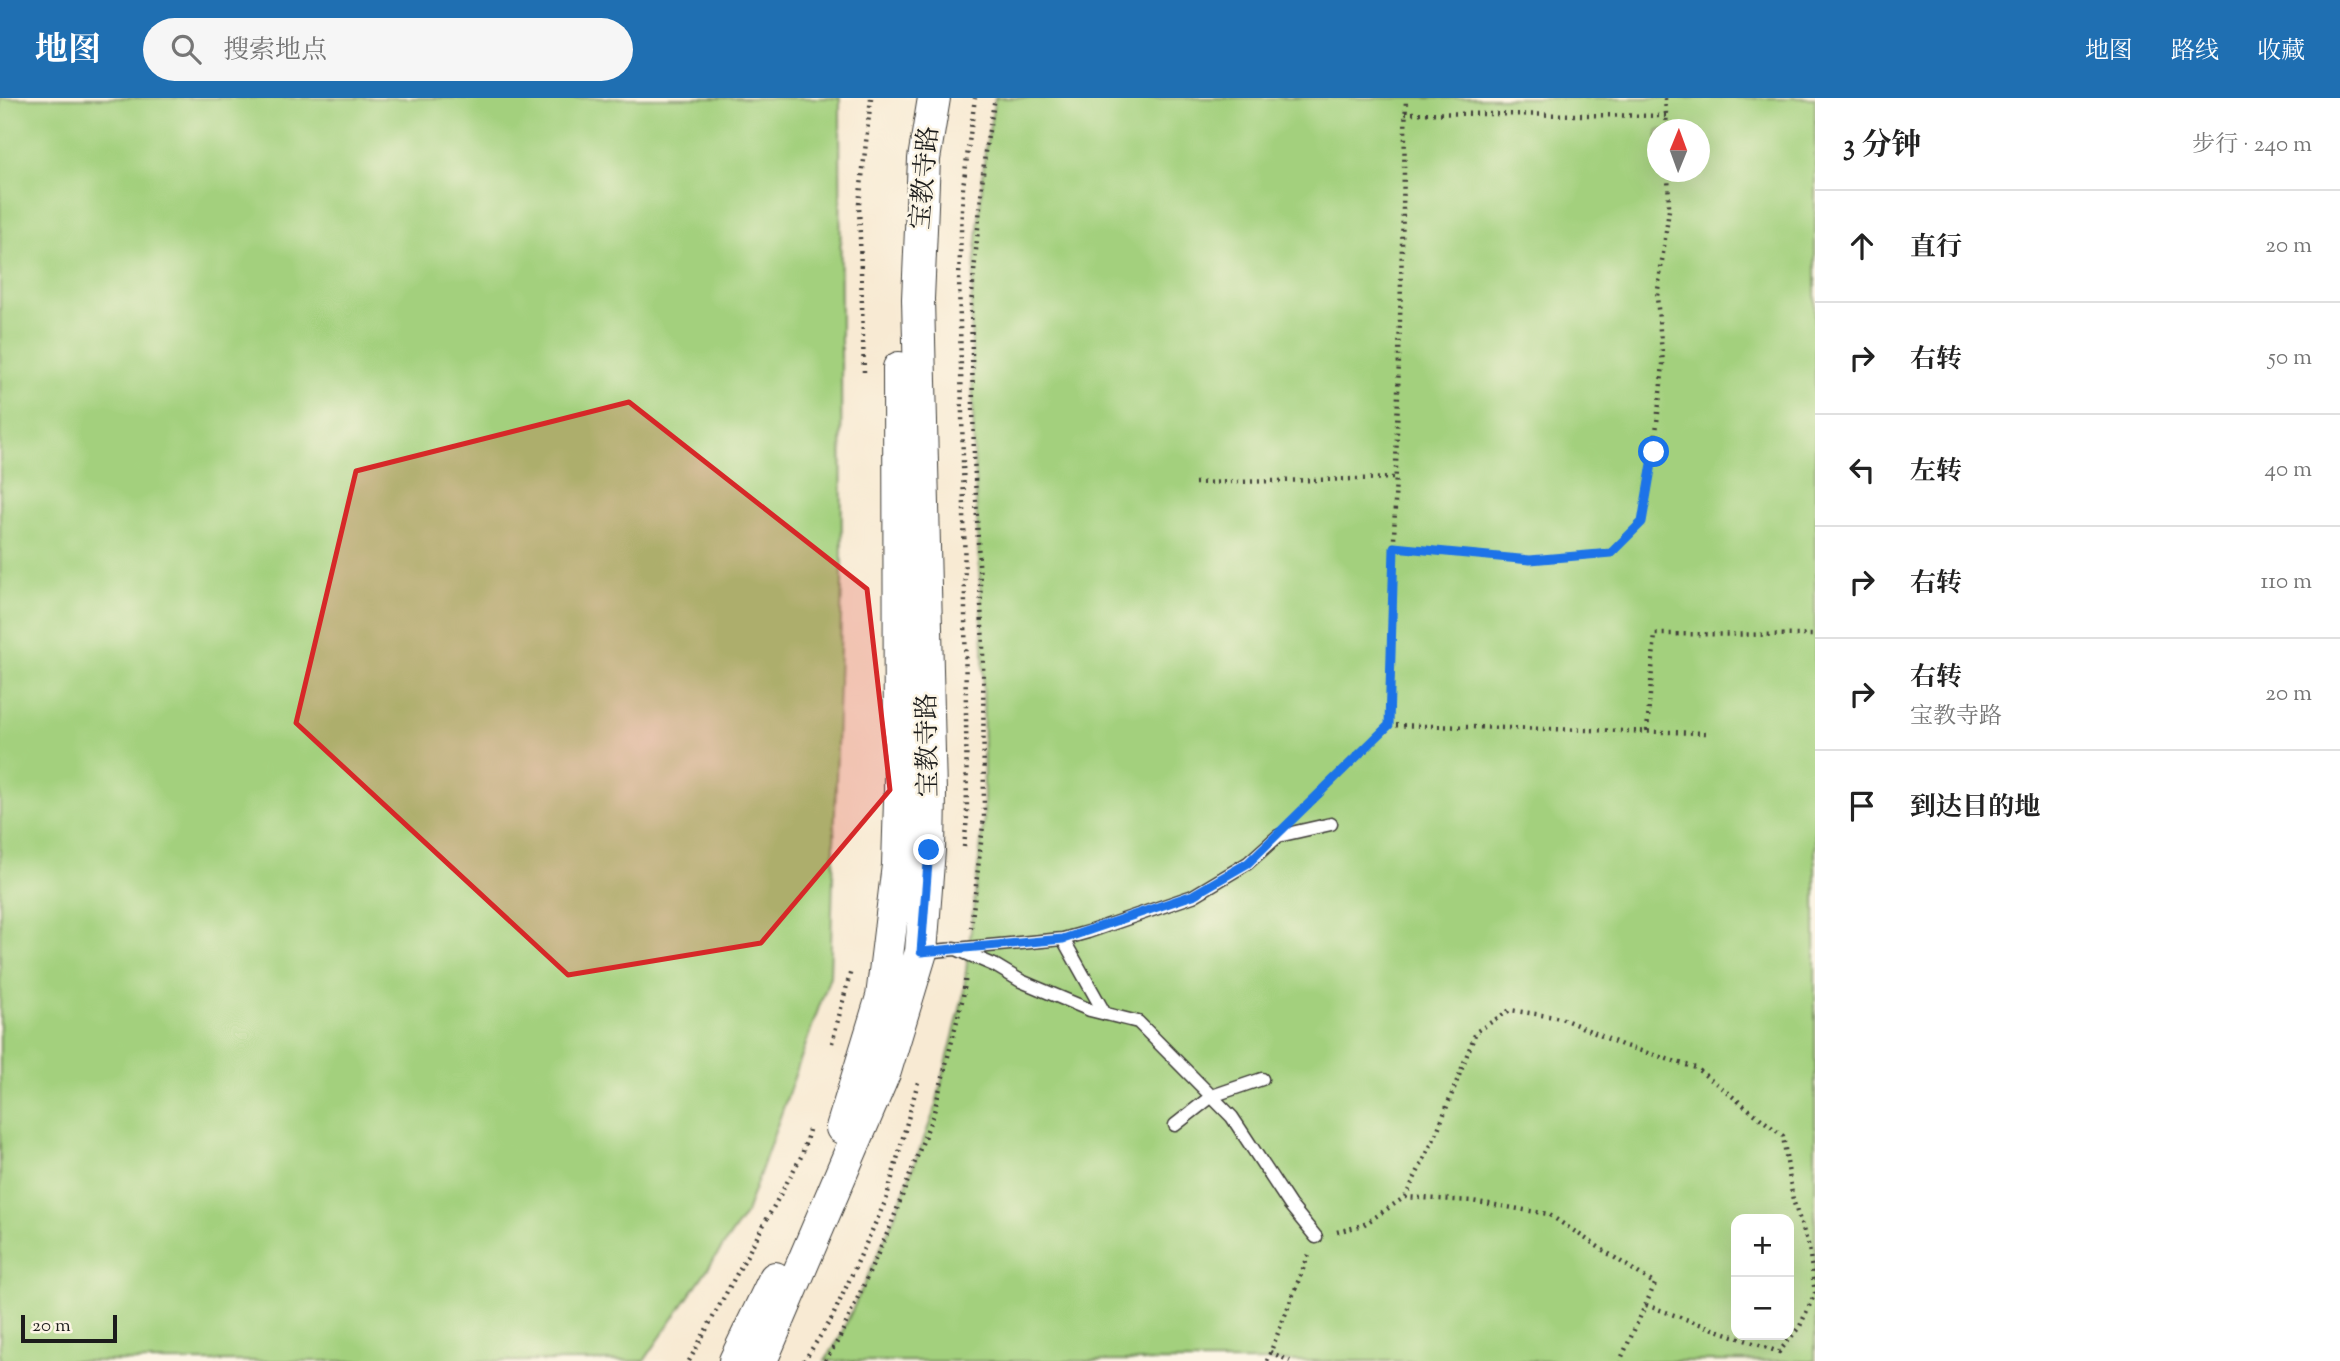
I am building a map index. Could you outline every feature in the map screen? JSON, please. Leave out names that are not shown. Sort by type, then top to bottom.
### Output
[{"type":"street","name":"宝教寺路","points":[[735,1361],[764,1304],[841,1131],[882,997],[898,865],[899,331],[903,172],[914,98]]},
{"type":"street","name":"宝教寺路","points":[[761,1361],[885,1071],[921,952],[929,850],[930,793],[918,299],[924,159],[934,98]]},
{"type":"lane","points":[[921,952],[1063,939],[1193,895],[1248,863],[1278,836],[1331,824]]},
{"type":"lane","points":[[1063,939],[1105,1014]]},
{"type":"lane","points":[[954,948],[996,966],[1021,981],[1090,1010],[1138,1022],[1232,1117],[1290,1205],[1315,1237]]},
{"type":"lane","points":[[1175,1125],[1212,1096],[1262,1079]]},
{"type":"path","points":[[864,382],[859,204],[871,98]]},
{"type":"path","points":[[1278,836],[1389,725],[1406,98]]},
{"type":"path","points":[[1665,98],[1666,119]]},
{"type":"path","points":[[1405,113],[1666,116]]},
{"type":"path","points":[[1394,547],[1530,560],[1611,553],[1642,522],[1654,452],[1663,364],[1657,297],[1669,210],[1668,182]]},
{"type":"path","points":[[1195,483],[1395,478]]},
{"type":"path","points":[[1647,731],[1655,634],[1815,635]]},
{"type":"path","points":[[1389,725],[1706,733]]},
{"type":"path","points":[[830,1048],[851,967]]},
{"type":"path","points":[[1267,1361],[1315,1237],[1363,1225],[1405,1197],[1435,1137],[1476,1032],[1510,1010],[1561,1018],[1622,1045],[1696,1068],[1783,1136],[1793,1200],[1809,1247],[1815,1293],[1800,1326],[1779,1352],[1646,1306]]},
{"type":"path","points":[[689,1361],[803,1155],[810,1128]]},
{"type":"path","points":[[1405,1197],[1472,1201],[1548,1214],[1655,1284],[1620,1361]]},
{"type":"path","points":[[1270,1353],[1290,1361]]},
{"type":"highlighted area","points":[[629,402],[867,589],[890,790],[761,943],[568,975],[296,723],[356,471]]},
{"type":"green space","points":[[0,98],[840,98],[842,584],[830,976],[746,1213],[644,1361],[0,1361]]},
{"type":"green space","points":[[995,98],[1815,98],[1815,1361],[825,1361],[839,1339],[891,1225],[934,1112],[963,997],[984,817],[983,647],[974,456],[971,305],[985,152]]},
{"type":"route","points":[[929,850],[921,952],[1063,939],[1193,895],[1248,863],[1389,725],[1394,547],[1530,560],[1611,553],[1642,522],[1654,452]]}]
